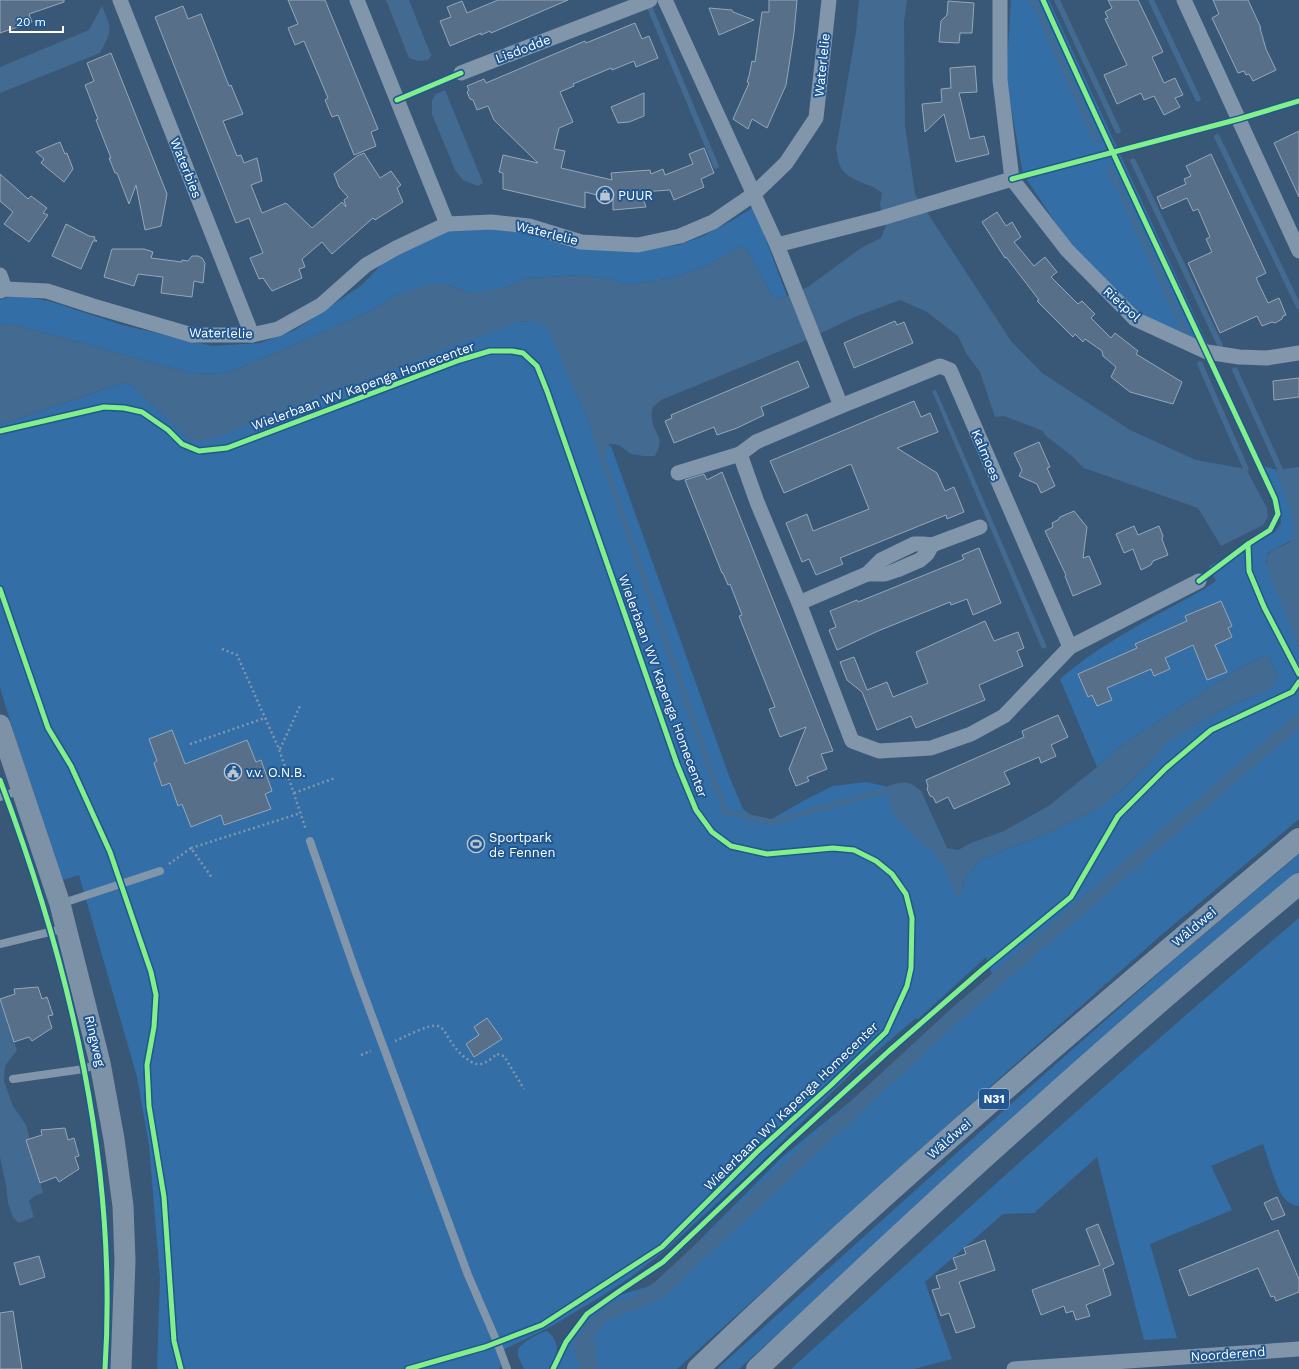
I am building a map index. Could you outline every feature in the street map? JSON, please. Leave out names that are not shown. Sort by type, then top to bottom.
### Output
[{"type":"highway","name":"Wâldwei","points":[[698,1369],[885,1194],[1047,1053],[1299,839]]},
{"type":"highway","name":"N31","points":[[757,1369],[894,1240],[1036,1110],[1208,960],[1299,884]]},
{"type":"main road","name":"Ringweg","points":[[0,725],[60,904],[100,1063],[114,1139],[123,1206],[125,1261],[121,1369]]},
{"type":"street","name":"Waterbies","points":[[120,0],[252,335]]},
{"type":"street","points":[[357,0],[447,224]]},
{"type":"street","name":"Lisdodde","points":[[461,73],[650,0]]},
{"type":"street","points":[[665,0],[777,245],[841,406]]},
{"type":"street","name":"Waterlelie","points":[[0,275],[3,290],[47,291],[192,335],[252,335],[278,329],[321,305],[366,265],[396,248],[447,224],[491,222],[529,226],[581,242],[638,245],[680,236],[713,222],[754,194],[786,163],[816,118],[829,0]]},
{"type":"street","points":[[777,245],[882,218],[1012,179],[1000,80],[1000,0]]},
{"type":"street","points":[[1184,0],[1299,251]]},
{"type":"street","name":"Rietpol","points":[[1012,179],[1067,250],[1135,319],[1207,352],[1239,357],[1266,358],[1299,353]]},
{"type":"street","name":"Kalmoes","points":[[678,474],[740,454],[756,442],[940,366],[950,370],[1070,647]]},
{"type":"street","points":[[740,454],[757,502],[799,603],[852,741],[879,751],[931,748],[971,734],[1004,716],[1070,647],[1199,581]]},
{"type":"street","points":[[799,603],[867,574],[881,560],[914,544],[932,545],[980,527]]},
{"type":"street","name":"Noorderend","points":[[1014,1369],[1299,1349]]},
{"type":"lane","points":[[0,798],[22,790]]},
{"type":"lane","points":[[310,842],[356,973],[473,1289],[497,1342],[507,1369]]},
{"type":"lane","points":[[60,904],[160,871]]},
{"type":"lane","points":[[0,944],[67,928]]},
{"type":"lane","points":[[13,1079],[84,1070],[100,1063]]},
{"type":"path","points":[[222,649],[237,654],[279,749],[310,842]]},
{"type":"path","points":[[279,749],[300,706]]},
{"type":"path","points":[[190,744],[265,718]]},
{"type":"path","points":[[294,793],[335,778]]},
{"type":"path","points":[[160,871],[191,848],[301,813]]},
{"type":"path","points":[[191,848],[212,878]]},
{"type":"path","points":[[361,1055],[431,1026],[438,1026],[445,1030],[460,1054],[477,1064],[482,1064],[498,1054],[504,1056],[524,1088]]},
{"type":"shaded area","points":[[386,0],[409,0],[430,53],[432,54],[428,60],[418,61],[409,58]]},
{"type":"shaded area","points":[[859,0],[907,0],[904,22],[905,125],[915,194],[1011,341],[1042,373],[1130,430],[1196,460],[1246,469],[1267,508],[1268,517],[1263,525],[1221,546],[1198,508],[1084,468],[1073,457],[1045,435],[1043,431],[1004,416],[995,417],[980,372],[966,353],[958,336],[927,312],[900,300],[857,316],[802,342],[661,400],[653,407],[652,413],[653,425],[659,440],[658,449],[655,456],[631,454],[619,445],[609,444],[604,456],[546,325],[529,321],[517,322],[208,440],[191,441],[134,387],[125,382],[0,425],[0,325],[12,324],[190,373],[221,374],[243,367],[301,342],[370,311],[399,294],[426,285],[444,284],[471,293],[508,287],[528,278],[582,275],[610,279],[625,285],[673,278],[704,267],[740,247],[747,250],[774,299],[787,296],[808,287],[861,248],[881,238],[886,226],[880,205],[882,193],[845,173],[840,166],[836,149],[856,32]]},
{"type":"shaded area","points":[[1011,0],[1049,0],[1209,347],[1143,317],[1078,256],[1023,174],[1006,79]]},
{"type":"shaded area","points":[[102,6],[108,20],[110,30],[100,53],[0,93],[0,67],[89,30]]},
{"type":"shaded area","points":[[445,90],[483,183],[478,186],[463,180],[455,170],[432,114],[432,100],[436,94]]},
{"type":"shaded area","points":[[752,208],[757,216],[787,296],[774,299],[747,250],[740,247],[704,267],[673,278],[625,285],[610,279],[582,275],[528,278],[508,287],[471,293],[444,284],[399,294],[370,311],[243,367],[221,374],[190,373],[12,324],[0,325],[0,300],[15,294],[52,302],[122,325],[212,346],[260,343],[295,330],[362,285],[384,262],[440,232],[482,224],[637,250],[679,245],[701,237]]},
{"type":"shaded area","name":"Sportpark de Fennen","points":[[529,321],[546,324],[600,447],[605,444],[611,446],[729,776],[743,809],[753,817],[770,820],[833,786],[866,782],[893,788],[962,890],[964,880],[981,859],[1049,833],[1099,808],[1126,786],[1147,766],[1167,742],[1231,705],[1259,694],[1278,676],[1267,655],[1240,668],[1122,745],[1097,767],[1060,679],[1111,642],[1216,581],[1209,566],[1275,532],[1281,523],[1279,504],[1260,465],[1277,470],[1276,473],[1293,507],[1298,521],[1298,529],[1292,540],[1268,553],[1266,561],[1299,647],[1299,819],[1159,937],[1012,1067],[677,1369],[556,1369],[573,1333],[591,1312],[620,1295],[656,1284],[781,1158],[995,983],[986,957],[917,1020],[916,1018],[856,1069],[755,1168],[668,1248],[631,1277],[597,1299],[552,1326],[501,1351],[499,1360],[501,1365],[499,1369],[157,1369],[160,1278],[149,1145],[137,1077],[79,875],[60,881],[0,688],[0,425],[125,382],[134,387],[191,441],[517,322]]},
{"type":"shaded area","points":[[936,390],[1047,647],[1042,649],[932,391]]},
{"type":"shaded area","points":[[1299,467],[1299,647],[1269,574],[1266,557],[1271,552],[1291,541],[1293,534],[1290,507],[1276,473],[1277,470]]},
{"type":"shaded area","points":[[1267,655],[1278,676],[1272,687],[1231,705],[1191,727],[1168,742],[1147,766],[1126,786],[1099,808],[1049,833],[981,859],[964,880],[960,899],[956,895],[947,873],[934,853],[920,842],[894,816],[888,797],[888,786],[906,782],[917,787],[921,791],[947,848],[958,850],[971,843],[1004,831],[1050,805],[1122,745],[1240,668]]},
{"type":"shaded area","points":[[1299,712],[1299,728],[959,1021],[661,1299],[606,1321],[594,1335],[598,1369],[580,1369],[573,1345],[585,1325],[610,1304],[635,1296],[656,1281],[953,1007]]},
{"type":"shaded area","points":[[1299,854],[1299,873],[1040,1098],[739,1369],[717,1369],[1030,1087],[1177,957]]},
{"type":"shaded area","points":[[1299,918],[1299,1206],[1290,1203],[1282,1195],[1263,1144],[1211,1166],[1232,1210],[1150,1244],[1177,1338],[1144,1340],[1097,1157],[1034,1213],[1003,1214],[925,1282],[952,1359],[914,1369],[791,1369],[1170,1029]]},
{"type":"shaded area","points":[[0,1001],[17,1050],[5,1066],[4,1081],[13,1106],[26,1125],[43,1193],[34,1196],[29,1201],[34,1217],[19,1223],[13,1217],[8,1203],[0,1157]]},
{"type":"shaded area","points":[[547,1331],[554,1339],[557,1348],[553,1369],[524,1369],[518,1356],[518,1349],[531,1338]]},
{"type":"building","points":[[0,0],[64,0],[64,2],[29,14],[32,22],[0,33]]},
{"type":"building","points":[[288,0],[325,0],[378,129],[371,132],[376,146],[354,155],[338,115],[332,117],[325,100],[328,98],[304,41],[295,45],[288,28],[298,24]]},
{"type":"building","points":[[498,0],[568,0],[491,33],[490,31],[481,35],[481,33],[450,46],[440,21],[451,17],[447,7],[462,1],[467,13]]},
{"type":"building","points":[[769,0],[797,0],[794,33],[786,85],[767,128],[752,119],[748,129],[733,119],[749,83],[747,82],[752,61],[755,62],[762,12],[769,12]]},
{"type":"building","points":[[1108,0],[1138,0],[1163,52],[1152,57],[1164,83],[1175,78],[1183,95],[1175,98],[1180,107],[1164,115],[1154,96],[1144,100],[1141,93],[1117,104],[1104,75],[1127,65],[1105,19],[1108,18],[1105,12],[1112,8]]},
{"type":"building","points":[[1213,0],[1248,0],[1261,28],[1266,49],[1276,70],[1253,81],[1249,74],[1246,75],[1244,71],[1238,73],[1212,18],[1219,14]]},
{"type":"building","points":[[948,1],[974,3],[972,33],[960,33],[959,43],[939,42],[941,21],[947,15]]},
{"type":"building","points":[[183,6],[188,19],[201,14],[229,86],[231,85],[243,114],[223,121],[237,156],[241,155],[244,163],[257,158],[262,181],[251,185],[262,213],[286,203],[312,228],[342,202],[346,207],[344,200],[348,197],[339,187],[334,174],[357,156],[364,153],[380,178],[391,171],[401,185],[397,188],[403,202],[375,220],[373,218],[332,254],[322,242],[302,259],[305,267],[299,269],[302,278],[272,291],[263,278],[259,279],[250,258],[263,253],[249,218],[236,223],[155,17]]},
{"type":"building","points":[[709,8],[732,10],[733,12],[754,20],[719,35]]},
{"type":"building","points":[[635,23],[642,39],[649,36],[658,58],[636,67],[634,61],[612,70],[611,68],[573,84],[574,86],[560,92],[573,122],[559,128],[554,149],[565,151],[561,168],[612,180],[611,173],[650,170],[651,174],[663,169],[665,175],[693,164],[689,154],[704,148],[714,173],[701,179],[704,187],[674,200],[670,190],[641,192],[646,207],[613,210],[613,199],[585,192],[585,208],[503,189],[503,173],[499,172],[503,155],[538,163],[494,120],[488,106],[477,110],[473,100],[470,99],[467,92],[469,90],[467,86],[484,79],[486,83],[585,41],[586,43]]},
{"type":"building","points":[[111,53],[167,194],[161,226],[145,230],[136,185],[129,204],[117,173],[115,173],[109,158],[111,158],[96,120],[98,119],[85,85],[94,81],[87,63]]},
{"type":"building","points":[[975,66],[977,92],[959,93],[970,139],[984,136],[989,154],[956,162],[944,114],[925,132],[922,104],[942,102],[941,89],[951,88],[950,68]]},
{"type":"building","points":[[644,93],[644,116],[629,122],[618,123],[611,107]]},
{"type":"building","points":[[1299,131],[1299,197],[1274,143]]},
{"type":"building","points":[[60,142],[65,154],[67,153],[73,169],[64,182],[41,163],[44,159],[36,152]]},
{"type":"building","points":[[1211,154],[1266,273],[1256,278],[1268,303],[1279,298],[1286,315],[1275,323],[1272,322],[1262,326],[1257,316],[1220,333],[1188,263],[1212,252],[1206,239],[1210,237],[1198,209],[1193,211],[1187,198],[1162,209],[1157,197],[1186,184],[1184,179],[1191,176],[1186,166]]},
{"type":"building","points":[[0,174],[28,199],[31,196],[47,208],[43,213],[48,215],[29,242],[4,224],[13,212],[0,201]]},
{"type":"building","points":[[997,212],[1006,226],[1012,222],[1021,237],[1014,242],[1034,266],[1045,257],[1057,272],[1051,277],[1078,304],[1082,301],[1095,314],[1091,318],[1111,338],[1115,333],[1138,351],[1136,354],[1182,382],[1173,404],[1130,392],[1111,377],[1116,367],[1103,356],[1102,351],[1085,339],[1083,342],[1075,334],[1073,337],[1037,301],[1039,300],[1006,257],[1005,258],[982,222]]},
{"type":"building","points":[[66,224],[89,236],[95,237],[94,239],[97,241],[93,241],[81,269],[52,256]]},
{"type":"building","points":[[112,249],[144,249],[153,252],[151,258],[182,262],[182,260],[188,261],[192,256],[198,256],[202,258],[205,263],[203,283],[194,281],[192,297],[161,293],[163,277],[138,274],[134,286],[104,277]]},
{"type":"building","points":[[895,321],[897,325],[904,322],[913,343],[854,368],[844,343]]},
{"type":"building","points":[[798,361],[809,387],[761,407],[764,415],[737,428],[717,435],[714,427],[674,443],[665,421],[672,418],[671,415]]},
{"type":"building","points":[[1299,378],[1299,397],[1274,400],[1273,381]]},
{"type":"building","points":[[914,401],[921,417],[930,413],[938,432],[897,448],[937,473],[945,491],[954,487],[964,512],[947,519],[946,515],[840,558],[843,564],[816,575],[809,559],[802,562],[786,523],[807,514],[813,531],[869,509],[851,464],[784,493],[770,461]]},
{"type":"building","points":[[1039,442],[1050,467],[1047,468],[1055,486],[1041,493],[1037,484],[1019,476],[1022,470],[1014,453]]},
{"type":"building","points":[[722,472],[833,751],[821,754],[827,769],[807,777],[809,781],[796,786],[789,769],[806,727],[780,737],[769,709],[775,707],[739,616],[742,615],[730,584],[728,585],[722,573],[685,480],[704,474],[707,480]]},
{"type":"building","points":[[1074,511],[1087,527],[1083,558],[1089,556],[1101,584],[1073,596],[1065,576],[1066,575],[1045,531],[1053,527],[1052,523],[1060,517]]},
{"type":"building","points":[[1134,526],[1138,535],[1159,526],[1168,555],[1153,561],[1151,565],[1141,570],[1133,549],[1124,553],[1116,534]]},
{"type":"building","points":[[979,548],[1001,603],[973,615],[967,599],[951,605],[950,602],[878,631],[837,650],[829,630],[836,627],[830,611],[857,600],[858,602],[964,559],[962,555]]},
{"type":"building","points":[[1221,601],[1232,626],[1228,628],[1232,637],[1215,645],[1227,672],[1207,680],[1193,645],[1165,658],[1170,669],[1154,676],[1151,669],[1107,688],[1112,700],[1097,706],[1092,695],[1088,697],[1078,674],[1137,648],[1135,644],[1187,621],[1185,616]]},
{"type":"building","points":[[985,621],[994,641],[1018,632],[1024,648],[1017,651],[1023,666],[979,685],[985,700],[916,728],[911,716],[877,730],[862,692],[847,680],[840,662],[854,657],[867,690],[887,682],[893,697],[928,683],[916,652]]},
{"type":"building","points":[[1058,715],[1068,737],[1051,745],[1056,756],[1041,763],[1039,757],[1004,772],[1010,784],[954,809],[948,797],[936,803],[933,797],[930,796],[927,789],[928,786],[926,780],[1024,737],[1022,731]]},
{"type":"building","points":[[172,730],[185,764],[247,740],[256,762],[261,760],[272,791],[265,794],[271,809],[224,825],[221,815],[191,827],[182,804],[178,806],[170,783],[162,786],[154,763],[157,761],[149,739]]},
{"type":"building","points":[[38,987],[42,999],[47,997],[53,1015],[48,1016],[52,1028],[32,1041],[29,1037],[14,1042],[0,999],[15,994],[14,989]]},
{"type":"building","points":[[487,1018],[502,1039],[474,1057],[466,1044],[479,1035],[474,1027]]},
{"type":"building","points":[[65,1128],[68,1140],[74,1138],[79,1156],[75,1157],[79,1169],[59,1182],[56,1177],[40,1183],[26,1140],[42,1135],[41,1130]]},
{"type":"building","points":[[1277,1197],[1285,1215],[1272,1220],[1264,1203]]},
{"type":"building","points":[[1098,1224],[1114,1264],[1103,1269],[1111,1295],[1086,1305],[1090,1316],[1076,1320],[1073,1311],[1066,1313],[1064,1306],[1041,1315],[1032,1290],[1100,1265],[1086,1229]]},
{"type":"building","points":[[1278,1230],[1299,1279],[1299,1292],[1276,1301],[1274,1296],[1271,1297],[1258,1268],[1189,1296],[1179,1270]]},
{"type":"building","points":[[985,1240],[995,1270],[959,1282],[975,1327],[956,1333],[949,1313],[941,1316],[932,1290],[940,1288],[936,1276],[957,1269],[953,1258],[966,1254],[964,1248]]},
{"type":"building","points":[[39,1256],[45,1277],[20,1285],[14,1263]]},
{"type":"building","points":[[13,1311],[22,1369],[0,1369],[0,1313]]},
{"type":"waterway","points":[[1033,0],[1096,140]]},
{"type":"waterway","points":[[1057,0],[1118,131]]},
{"type":"waterway","points":[[1151,0],[1198,99]]},
{"type":"waterway","points":[[650,8],[716,166]]},
{"type":"waterway","points":[[1217,137],[1299,307]]},
{"type":"waterway","points":[[1133,161],[1220,345]]},
{"type":"waterway","points":[[1110,169],[1185,331]]},
{"type":"waterway","points":[[1200,364],[1246,469]]},
{"type":"waterway","points":[[1235,370],[1280,469]]},
{"type":"waterway","points":[[595,436],[725,812],[772,822],[893,788]]},
{"type":"cycle path","points":[[1043,0],[1129,188],[1275,499],[1278,514],[1270,530],[1248,544],[1249,571],[1264,607],[1299,674]]},
{"type":"cycle path","points":[[397,100],[461,73]]},
{"type":"cycle path","points":[[1012,179],[1239,119],[1299,101]]},
{"type":"cycle path","name":"Wielerbaan WV Kapenga Homecenter","points":[[0,431],[104,407],[124,408],[142,412],[168,430],[182,444],[199,451],[227,448],[460,360],[490,351],[512,351],[523,353],[537,366],[547,391],[677,764],[696,810],[712,832],[731,846],[767,854],[833,848],[854,850],[876,861],[892,874],[906,894],[912,918],[911,968],[907,986],[886,1032],[830,1086],[757,1152],[662,1247],[542,1325],[485,1347],[408,1369]]},
{"type":"cycle path","points":[[1199,581],[1248,544]]},
{"type":"cycle path","points":[[0,589],[48,728],[71,766],[110,852],[151,972],[156,995],[154,1027],[147,1065],[149,1106],[164,1197],[174,1341],[181,1369]]},
{"type":"cycle path","points":[[553,1369],[566,1342],[587,1314],[663,1262],[787,1144],[889,1051],[982,970],[1071,897],[1118,816],[1166,768],[1211,730],[1292,692],[1299,682]]},
{"type":"cycle path","points":[[0,780],[48,923],[68,996],[84,1069],[96,1143],[104,1218],[107,1293],[105,1369]]},
{"type":"place","name":"PUUR","points":[[605,195]]},
{"type":"place","name":"v.v. O.N.B.","points":[[233,772]]},
{"type":"place","name":"Sportpark de Fennen","points":[[476,844]]}]
